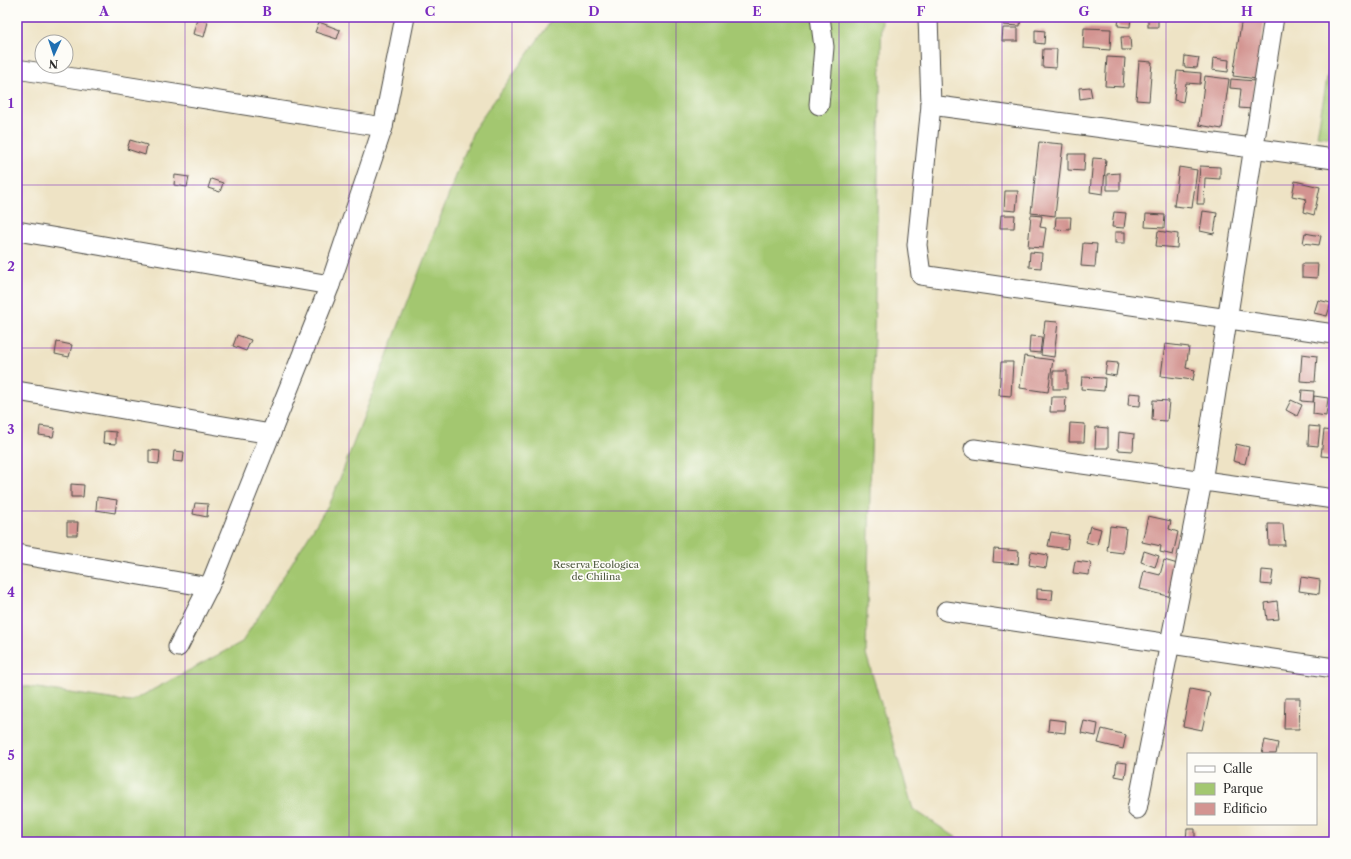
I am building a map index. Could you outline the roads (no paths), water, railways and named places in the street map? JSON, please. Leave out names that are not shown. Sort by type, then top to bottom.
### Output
[{"type":"street","points":[[178,647],[209,587],[330,285],[383,127],[406,17]]},
{"type":"street","points":[[819,105],[824,47],[820,17]]},
{"type":"street","points":[[928,17],[930,105],[917,245],[921,275],[1334,334]]},
{"type":"street","points":[[1137,809],[1202,482],[1274,17]]},
{"type":"street","points":[[23,70],[383,127]]},
{"type":"street","points":[[930,105],[1334,159]]},
{"type":"street","points":[[17,231],[330,285]]},
{"type":"street","points":[[17,391],[271,434]]},
{"type":"street","points":[[974,449],[1202,482],[1334,499]]},
{"type":"street","points":[[17,554],[209,587]]},
{"type":"street","points":[[946,611],[1334,668]]},
{"type":"park label","name":"Reserva Ecologica de Chilina","points":[[596,570]]}]
